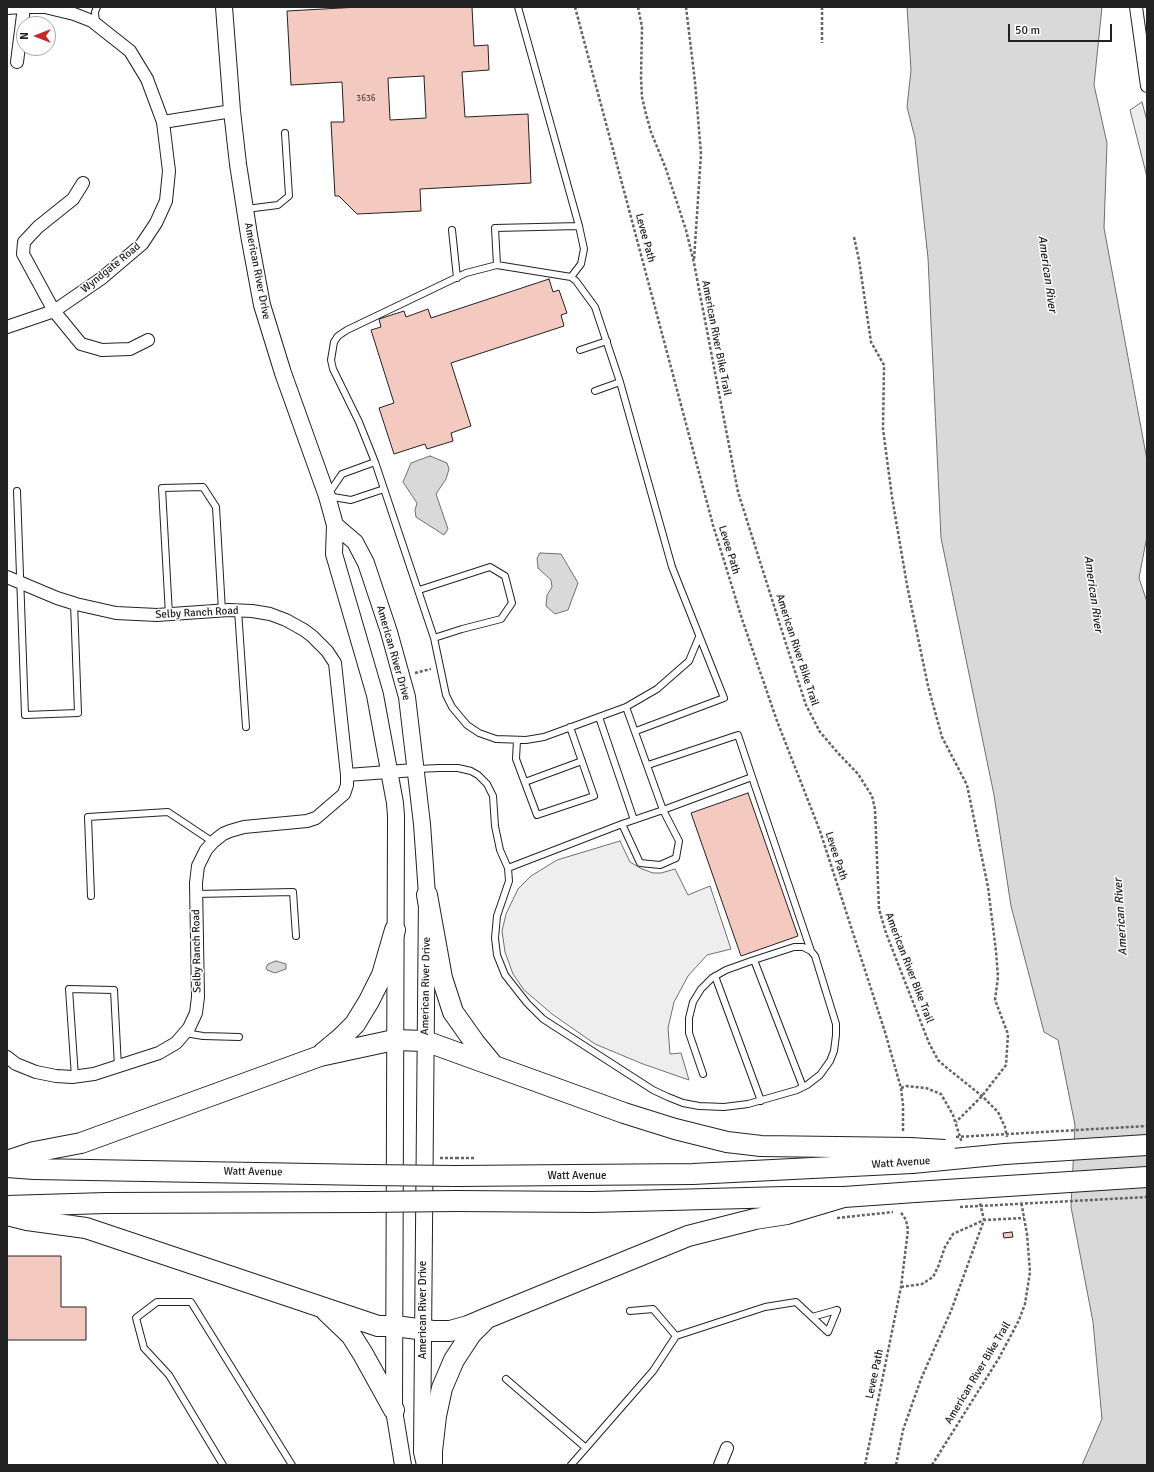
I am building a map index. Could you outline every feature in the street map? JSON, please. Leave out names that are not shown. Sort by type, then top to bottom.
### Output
[{"type":"main road","points":[[427,895],[442,978],[453,1012],[493,1065]]},
{"type":"main road","points":[[320,1056],[355,1024],[369,1002],[382,975],[395,930]]},
{"type":"main road","points":[[7,1161],[34,1152],[80,1143],[320,1056],[394,1040],[425,1041],[624,1113],[676,1129],[727,1142],[761,1146],[908,1148]]},
{"type":"main road","name":"Watt Avenue","points":[[7,1167],[34,1169],[456,1176],[693,1174],[908,1148],[1007,1148],[1147,1145]]},
{"type":"main road","points":[[7,1206],[106,1203],[456,1201],[592,1202],[844,1196],[1147,1177]]},
{"type":"main road","points":[[7,1215],[27,1220],[86,1228],[378,1326],[395,1326],[424,1331],[450,1331],[468,1326],[688,1236],[755,1219],[787,1214],[844,1196]]},
{"type":"main road","points":[[324,1308],[351,1335],[394,1410]]},
{"type":"main road","points":[[432,1465],[436,1416],[442,1388],[454,1360],[471,1334],[487,1318]]},
{"type":"street","points":[[17,62],[24,7]]},
{"type":"street","name":"American River Drive","points":[[224,7],[232,111],[245,209],[262,305],[282,373],[327,496],[336,525],[334,554],[374,695],[390,771],[396,816],[394,1040],[394,1410],[403,1465]]},
{"type":"street","points":[[1136,7],[1147,86]]},
{"type":"street","name":"Wyndgate Road","points":[[7,8],[45,8],[74,14],[96,23],[130,51],[147,79],[163,122],[169,171],[166,201],[156,223],[142,244],[102,278],[54,311],[7,327]]},
{"type":"street","points":[[163,122],[232,111]]},
{"type":"street","points":[[83,183],[73,200],[38,227],[24,242],[24,254],[54,311],[81,344],[102,350],[130,349],[148,340]]},
{"type":"street","name":"American River Drive","points":[[336,525],[355,542],[366,564],[389,632],[407,697],[422,824],[427,895],[422,1452],[425,1465]]},
{"type":"street","name":"Selby Ranch Road","points":[[7,577],[74,603],[116,613],[169,615],[238,610],[270,614],[286,620],[312,636],[332,658],[336,669],[348,775],[348,785],[344,794],[316,818],[307,821],[244,827],[223,834],[212,842],[206,850],[198,866],[196,875],[198,998],[196,1013],[186,1033],[176,1043],[159,1053],[118,1067],[94,1074],[75,1077],[56,1076],[36,1072],[16,1064],[7,1057]]},
{"type":"street","points":[[348,775],[415,770]]},
{"type":"street","points":[[720,1465],[727,1448]]},
{"type":"lane","points":[[96,23],[95,12],[97,7]]},
{"type":"lane","points":[[518,7],[579,226],[584,249],[581,264],[571,277]]},
{"type":"lane","points":[[245,209],[278,205],[289,196],[285,133]]},
{"type":"lane","points":[[497,265],[495,228],[579,226]]},
{"type":"lane","points":[[452,230],[457,278]]},
{"type":"lane","points":[[636,732],[724,698],[700,637],[672,567],[620,382],[596,307],[576,281],[571,277],[497,265],[466,273],[347,330],[338,336],[334,342],[331,360],[333,369],[359,422],[375,462],[434,638],[446,695],[452,707],[467,726],[479,733],[496,739],[526,740],[544,737],[626,707],[657,689],[689,661],[700,637]]},
{"type":"lane","points":[[580,350],[607,341]]},
{"type":"lane","points":[[596,391],[620,382]]},
{"type":"lane","points":[[375,462],[342,474],[327,496],[351,500],[384,489]]},
{"type":"lane","points":[[169,615],[162,488],[204,487],[216,507],[222,611]]},
{"type":"lane","points":[[16,491],[21,583],[25,715],[78,713],[74,603]]},
{"type":"lane","points":[[419,590],[490,566],[505,576],[512,603],[501,619],[434,638]]},
{"type":"lane","points":[[238,610],[246,727]]},
{"type":"lane","points":[[622,824],[640,863],[660,865],[676,858],[679,841],[663,810],[626,707]]},
{"type":"lane","points":[[599,717],[634,820]]},
{"type":"lane","points":[[517,740],[516,759],[536,815],[594,796],[570,728]]},
{"type":"lane","points":[[415,770],[458,768],[471,771],[478,775],[487,784],[493,796],[495,826],[500,850],[508,868],[509,881],[497,916],[495,938],[497,955],[505,975],[527,1003],[544,1019],[653,1090],[683,1102],[699,1106],[724,1107],[760,1101],[803,1087],[820,1075],[830,1061],[834,1051],[836,1024],[815,956],[811,951],[738,735],[648,765]]},
{"type":"lane","points":[[524,782],[582,761]]},
{"type":"lane","points":[[508,868],[622,824],[752,777]]},
{"type":"lane","points":[[91,896],[88,818],[168,812],[212,842]]},
{"type":"lane","points":[[196,894],[293,892],[296,936]]},
{"type":"lane","points":[[703,1074],[689,1033],[689,1018],[693,1002],[701,989],[715,976],[726,970],[754,960],[794,947],[803,947],[811,951]]},
{"type":"lane","points":[[754,960],[803,1087]]},
{"type":"lane","points":[[715,976],[760,1101]]},
{"type":"lane","points":[[75,1077],[69,989],[114,990],[118,1067]]},
{"type":"lane","points":[[186,1033],[203,1036],[239,1037]]},
{"type":"lane","points":[[223,1465],[169,1375],[144,1348],[136,1318],[157,1302],[191,1302],[292,1465]]},
{"type":"lane","points":[[571,1465],[653,1371],[676,1336],[765,1307],[796,1302],[812,1317]]},
{"type":"lane","points":[[630,1311],[653,1309],[676,1336]]},
{"type":"lane","points":[[506,1379],[586,1448]]},
{"type":"path","name":"Levee Path","points":[[575,7],[713,525],[742,619],[777,722],[820,832],[885,1032],[901,1088],[903,1104],[903,1130],[908,1148]]},
{"type":"path","name":"American River Bike Trail","points":[[638,7],[642,27],[642,97],[651,132],[666,169],[679,208],[694,263],[738,492],[806,705],[820,732],[858,774],[872,796],[875,809],[879,910],[886,933],[929,1043],[938,1060],[982,1096],[998,1112],[1005,1127],[1007,1148]]},
{"type":"path","points":[[686,7],[695,82],[701,154],[694,263]]},
{"type":"path","points":[[822,7],[822,43]]},
{"type":"path","points":[[854,237],[859,260],[870,342],[884,365],[883,429],[892,497],[907,585],[928,686],[942,738],[967,785],[988,887],[998,977],[995,1000],[1008,1034],[1006,1065],[982,1096],[956,1122]]},
{"type":"path","points":[[415,673],[431,669]]},
{"type":"path","points":[[951,1137],[1147,1126]]},
{"type":"path","points":[[956,1208],[1147,1197]]},
{"type":"path","name":"American River Bike Trail","points":[[932,1465],[999,1358],[1019,1320],[1025,1304],[1030,1272],[1030,1253],[1021,1200]]},
{"type":"path","name":"Levee Path","points":[[865,1465],[902,1286],[908,1230],[906,1220],[900,1211]]},
{"type":"path","points":[[902,1286],[922,1284],[933,1277],[945,1247],[954,1234],[984,1220],[1024,1218]]},
{"type":"path","points":[[896,1465],[903,1430],[921,1379],[951,1311],[984,1220]]},
{"type":"shaded area","points":[[1142,102],[1147,121],[1147,177],[1130,110]]},
{"type":"shaded area","points":[[620,841],[630,862],[642,869],[653,873],[661,873],[675,869],[688,895],[710,886],[731,949],[707,955],[688,976],[674,1002],[668,1028],[670,1054],[681,1053],[689,1080],[643,1064],[595,1044],[552,1014],[524,990],[513,974],[505,952],[502,931],[506,914],[518,889],[531,876],[557,860]]},
{"type":"water","name":"American River","points":[[907,7],[1102,7],[1094,85],[1107,143],[1104,228],[1147,460],[1147,536],[1139,578],[1147,602],[1147,1465],[1082,1465],[1102,1419],[1093,1322],[1071,1207],[1075,1125],[1058,1040],[1044,1032],[1011,906],[994,795],[941,538],[928,258],[915,138],[907,107],[911,70]]},
{"type":"water","points":[[430,456],[447,463],[449,469],[446,479],[436,494],[448,529],[444,535],[416,517],[415,510],[417,503],[403,482],[411,463]]},
{"type":"water","points":[[540,553],[561,554],[578,583],[568,610],[555,614],[546,606],[547,595],[552,587],[551,580],[538,568],[537,558]]},
{"type":"water","points":[[276,961],[286,964],[286,969],[275,973],[267,970],[266,968],[268,964]]},
{"type":"building","points":[[359,7],[472,7],[474,46],[488,45],[489,70],[462,72],[465,117],[528,114],[531,183],[420,189],[421,211],[357,214],[339,196],[335,196],[331,122],[344,122],[342,82],[291,85],[287,11]],"holes":[[[424,76],[426,118],[390,120],[388,78]]]},
{"type":"building","points":[[549,279],[553,292],[559,290],[567,313],[561,315],[564,326],[451,363],[471,426],[451,433],[453,441],[427,449],[425,444],[394,454],[379,408],[394,403],[371,330],[381,327],[379,319],[404,311],[406,317],[428,309],[431,318]]},
{"type":"building","points":[[748,793],[798,936],[741,956],[691,813]]},
{"type":"building","points":[[1012,1232],[1013,1237],[1004,1238],[1003,1233]]},
{"type":"building","points":[[7,1256],[61,1256],[61,1307],[86,1307],[86,1340],[7,1340]]}]
